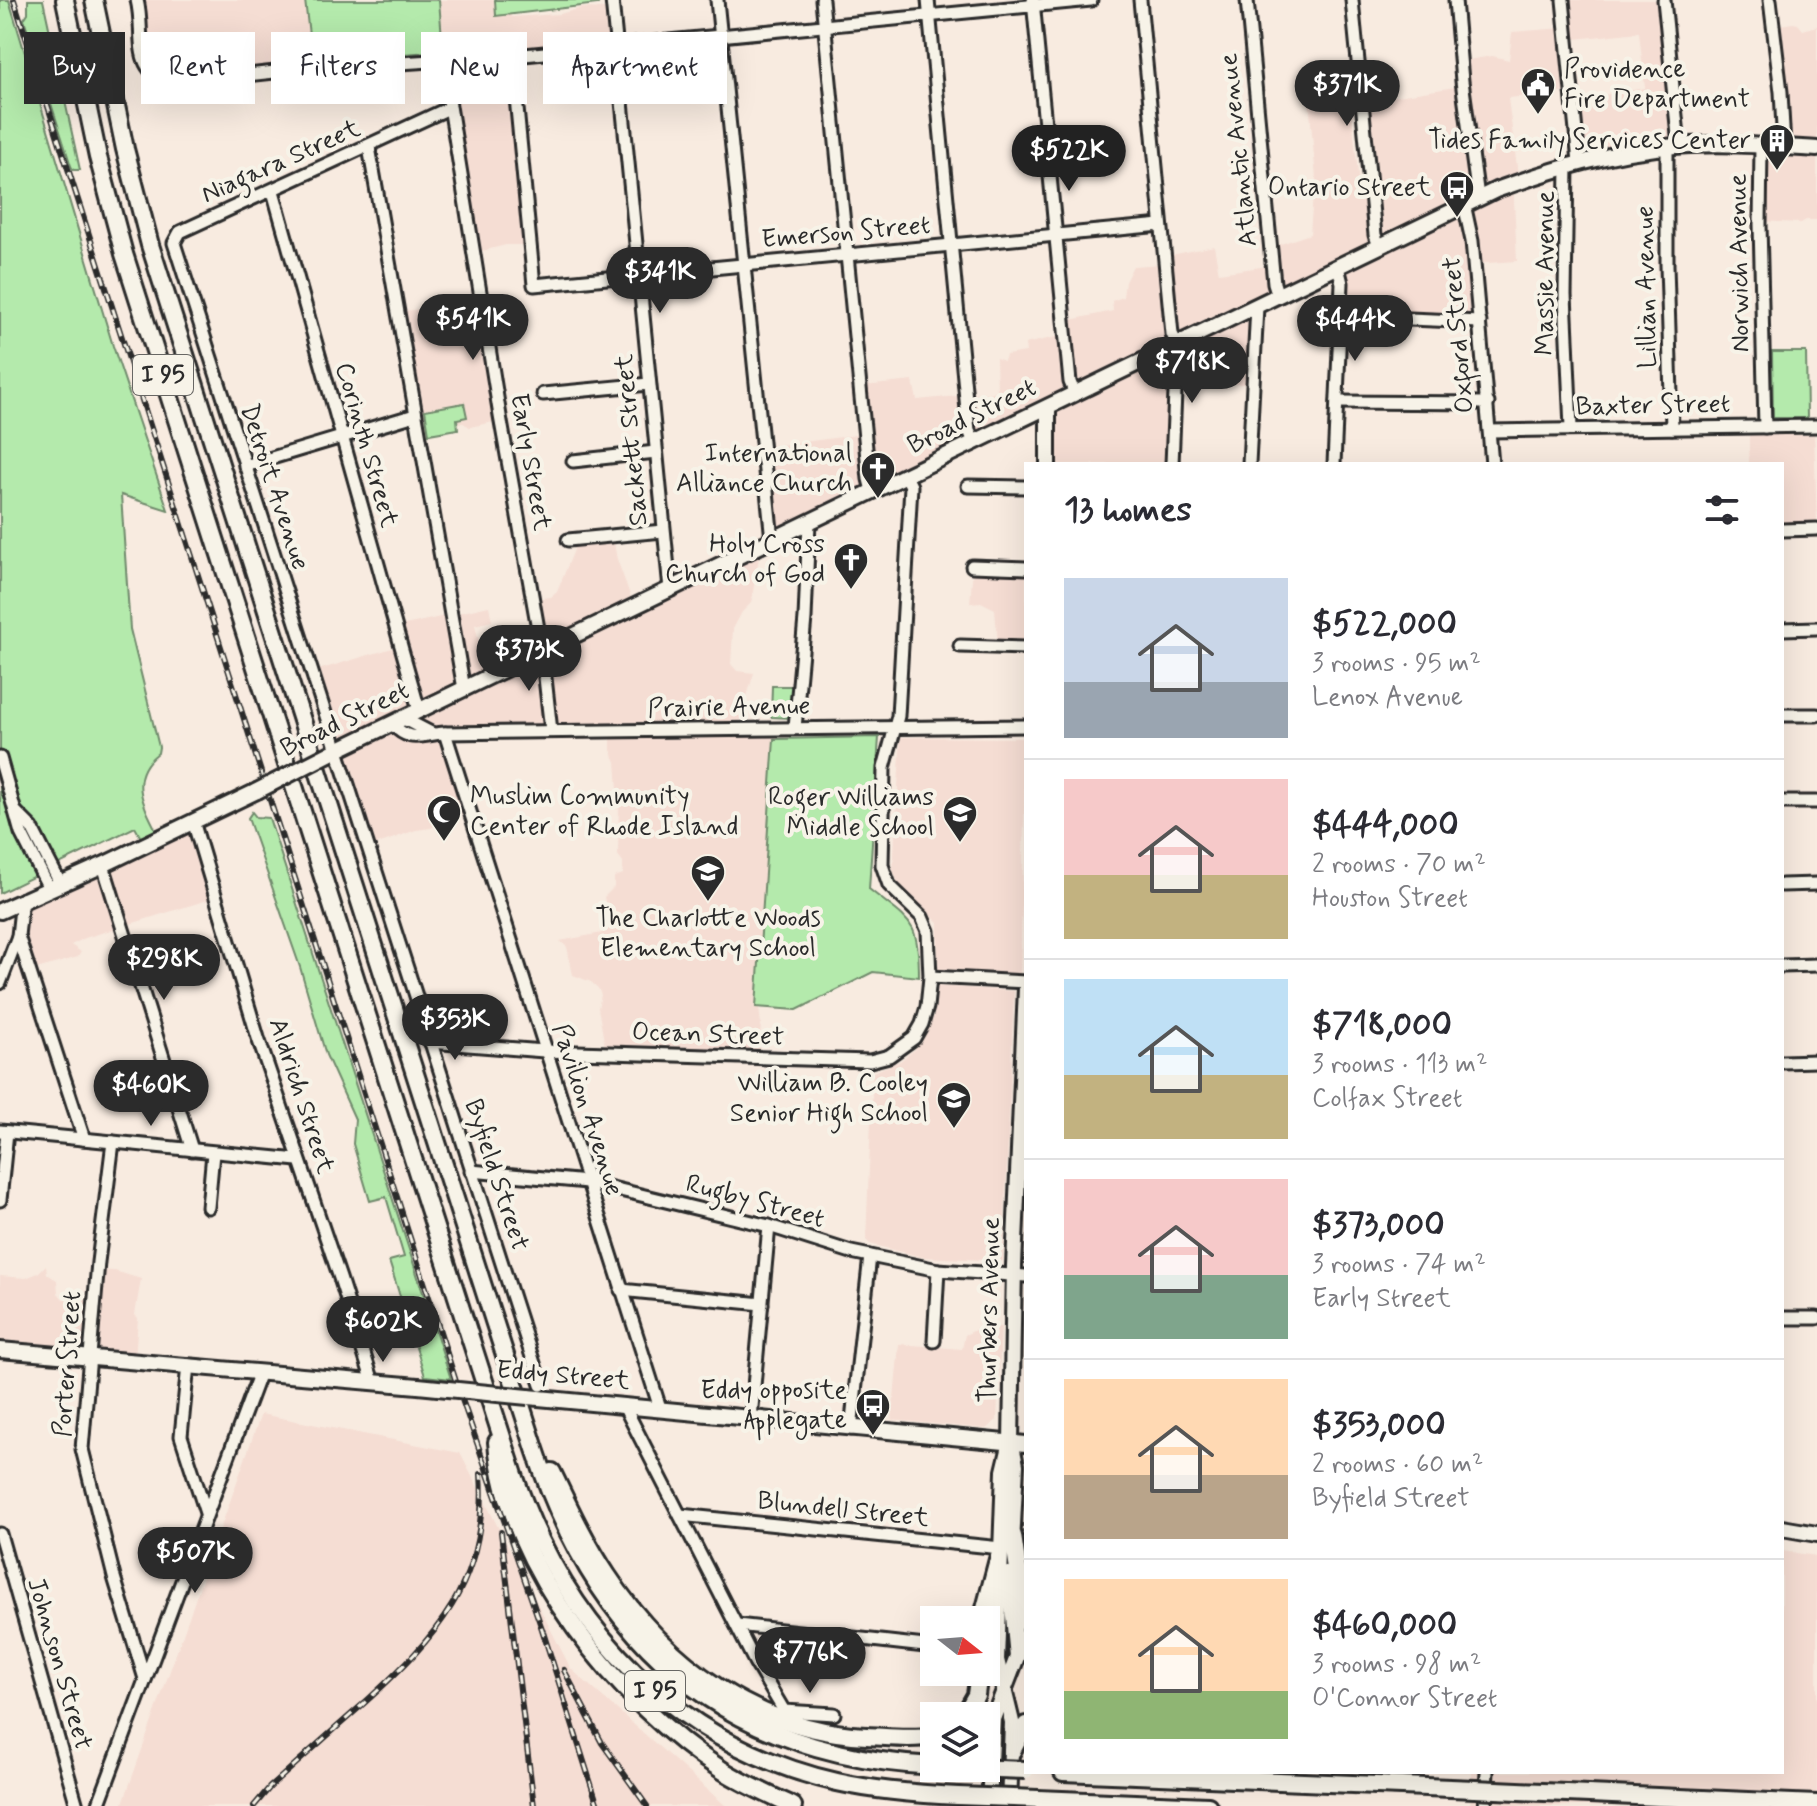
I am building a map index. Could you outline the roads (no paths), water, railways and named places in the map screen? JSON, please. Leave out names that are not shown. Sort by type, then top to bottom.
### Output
[{"type":"highway","name":"I 95","points":[[65,0],[114,222],[494,1412],[529,1514],[561,1582],[605,1643],[659,1695],[722,1738],[789,1769],[854,1786],[904,1793],[1208,1806]]},
{"type":"highway","name":"I 95","points":[[94,0],[125,149],[150,245],[557,1513],[584,1566],[628,1626],[673,1671],[733,1712],[800,1743],[864,1759],[920,1765]]},
{"type":"highway","points":[[494,1412],[499,1468],[505,1488],[530,1551],[575,1629],[623,1686],[673,1735],[723,1771],[793,1806]]},
{"type":"highway","points":[[524,1418],[582,1533],[608,1577],[650,1629],[693,1669],[749,1706],[799,1727],[855,1735],[920,1737]]},
{"type":"highway","points":[[986,1606],[1007,1542]]},
{"type":"highway","points":[[1007,1542],[1024,1612]]},
{"type":"highway","points":[[1012,1751],[1024,1729]]},
{"type":"highway","points":[[1000,1769],[1024,1770]]},
{"type":"highway","points":[[1114,1774],[1817,1804]]},
{"type":"highway","points":[[1319,1774],[1341,1783]]},
{"type":"main road","name":"Broad Street","points":[[0,911],[257,791],[1471,200],[1573,164],[1629,151],[1673,146],[1817,149]]},
{"type":"main road","points":[[1048,407],[1048,462]]},
{"type":"main road","name":"Thurbers Avenue","points":[[989,1806],[993,1723],[1015,1668],[1018,1652],[1007,1542],[1019,1443],[1024,1070]]},
{"type":"main road","name":"Eddy Street","points":[[0,1350],[1019,1443]]},
{"type":"main road","points":[[1784,1528],[1817,1534]]},
{"type":"main road","name":"Thurbers Avenue","points":[[1005,1691],[1012,1722],[1009,1806]]},
{"type":"street","points":[[137,0],[142,57],[148,70],[175,83],[293,70],[421,62]]},
{"type":"street","name":"Sackett Street","points":[[612,0],[615,32]]},
{"type":"street","points":[[717,0],[721,32]]},
{"type":"street","points":[[822,0],[872,491]]},
{"type":"street","points":[[928,0],[969,431],[975,443]]},
{"type":"street","points":[[727,35],[1033,3],[1091,0]]},
{"type":"street","points":[[1140,0],[1172,334],[1177,344],[1172,462]]},
{"type":"street","name":"Atlantic Avenue","points":[[1247,0],[1274,283],[1278,296]]},
{"type":"street","points":[[1352,0],[1375,235],[1379,246]]},
{"type":"street","points":[[1455,0],[1471,200]]},
{"type":"street","name":"Massie Avenue","points":[[1563,0],[1573,164],[1565,295],[1571,428]]},
{"type":"street","name":"Lillian Avenue","points":[[1664,0],[1673,146],[1672,428]]},
{"type":"street","points":[[1770,0],[1784,146]]},
{"type":"street","points":[[1033,3],[1070,382],[1075,394]]},
{"type":"street","points":[[727,98],[772,540]]},
{"type":"street","name":"Early Street","points":[[449,104],[542,651],[551,731]]},
{"type":"street","name":"Emerson Street","points":[[521,104],[534,285],[1161,225]]},
{"type":"street","name":"Sackett Street","points":[[622,104],[670,589]]},
{"type":"street","name":"Niagara Street","points":[[176,237],[195,225],[449,108]]},
{"type":"street","name":"Norwich Avenue","points":[[1761,146],[1765,427]]},
{"type":"street","points":[[369,147],[464,689]]},
{"type":"street","name":"Corinth Street","points":[[273,191],[419,710]]},
{"type":"street","name":"Oxford Street","points":[[1471,200],[1492,462]]},
{"type":"street","name":"Detroit Avenue","points":[[176,237],[177,255],[334,751]]},
{"type":"street","points":[[1334,462],[1342,283],[1338,267]]},
{"type":"street","points":[[1249,462],[1257,306]]},
{"type":"street","points":[[1339,316],[1480,322]]},
{"type":"street","points":[[543,394],[649,384]]},
{"type":"street","points":[[1337,402],[1488,403]]},
{"type":"street","points":[[245,466],[415,415]]},
{"type":"street","name":"Baxter Street","points":[[1490,431],[1817,426]]},
{"type":"street","points":[[573,461],[656,452]]},
{"type":"street","name":"Ocean Street","points":[[430,1042],[544,1051],[870,1061],[889,1056],[914,1038],[927,1007],[930,977],[928,931],[922,917],[889,885],[882,865],[884,768],[898,716],[911,486],[906,476]]},
{"type":"street","points":[[968,486],[1024,487]]},
{"type":"street","points":[[795,728],[805,618],[809,522]]},
{"type":"street","points":[[1784,530],[1817,529]]},
{"type":"street","points":[[568,540],[663,531]]},
{"type":"street","points":[[972,566],[1024,568]]},
{"type":"street","points":[[1784,629],[1817,628]]},
{"type":"street","points":[[960,646],[1024,648]]},
{"type":"street","points":[[1784,715],[1817,715]]},
{"type":"street","name":"Prairie Avenue","points":[[398,722],[438,733],[1024,726]]},
{"type":"street","name":"Pavilion Avenue","points":[[438,733],[660,1408]]},
{"type":"street","name":"Byfield Street","points":[[334,751],[541,1385]]},
{"type":"street","points":[[0,758],[15,812],[32,828],[54,886]]},
{"type":"street","points":[[1784,802],[1817,802]]},
{"type":"street","name":"Aldrich Street","points":[[193,821],[258,1038],[373,1382]]},
{"type":"street","points":[[103,865],[192,1150]]},
{"type":"street","points":[[1784,885],[1817,884]]},
{"type":"street","points":[[0,983],[18,936],[22,899]]},
{"type":"street","points":[[18,936],[84,1139]]},
{"type":"street","points":[[1784,966],[1817,965]]},
{"type":"street","points":[[930,977],[1024,985]]},
{"type":"street","points":[[1784,1062],[1817,1061]]},
{"type":"street","points":[[0,1200],[3,1132],[298,1160]]},
{"type":"street","name":"Porter Street","points":[[113,1142],[82,1449],[114,1577],[145,1679]]},
{"type":"street","points":[[208,1207],[213,1153]]},
{"type":"street","name":"Rugby Street","points":[[471,1171],[587,1182],[769,1226],[870,1256],[938,1270],[1020,1275]]},
{"type":"street","points":[[751,1418],[769,1226]]},
{"type":"street","points":[[851,1429],[870,1256]]},
{"type":"street","points":[[934,1341],[938,1270]]},
{"type":"street","points":[[621,1290],[762,1304]]},
{"type":"street","points":[[1784,1318],[1817,1318]]},
{"type":"street","points":[[188,1365],[181,1436],[206,1514]]},
{"type":"street","points":[[98,1806],[260,1372]]},
{"type":"street","points":[[624,1406],[784,1711],[834,1714]]},
{"type":"street","name":"Blundell Street","points":[[680,1515],[1007,1542]]},
{"type":"street","name":"Johnson Street","points":[[0,1534],[77,1806]]},
{"type":"street","points":[[737,1625],[920,1645]]},
{"type":"street","points":[[1485,1806],[1487,1774]]},
{"type":"railway","points":[[14,0],[459,1391],[542,1629],[598,1806]]},
{"type":"railway","points":[[254,1806],[270,1787],[389,1680],[434,1631],[466,1576],[476,1546],[481,1512],[481,1474]]},
{"type":"railway","points":[[501,1532],[534,1806]]},
{"type":"railway","points":[[564,1670],[602,1743],[647,1806]]},
{"type":"place","name":"Providence Fire Department","points":[[1538,116]]},
{"type":"place","name":"Tides Family Services Center","points":[[1777,172]]},
{"type":"place","name":"Ontario Street","points":[[1457,219]]},
{"type":"place","name":"International Alliance Church","points":[[878,500]]},
{"type":"place","name":"Holy Cross Church of God","points":[[851,591]]},
{"type":"place","name":"Muslim Community Center of Rhode Island","points":[[444,843]]},
{"type":"place","name":"Roger Williams Middle School","points":[[960,844]]},
{"type":"place","name":"The Charlotte Woods Elementary School","points":[[708,903]]},
{"type":"place","name":"William B. Cooley Senior High School","points":[[954,1130]]},
{"type":"place","name":"Eddy opposite Applegate","points":[[873,1437]]}]
